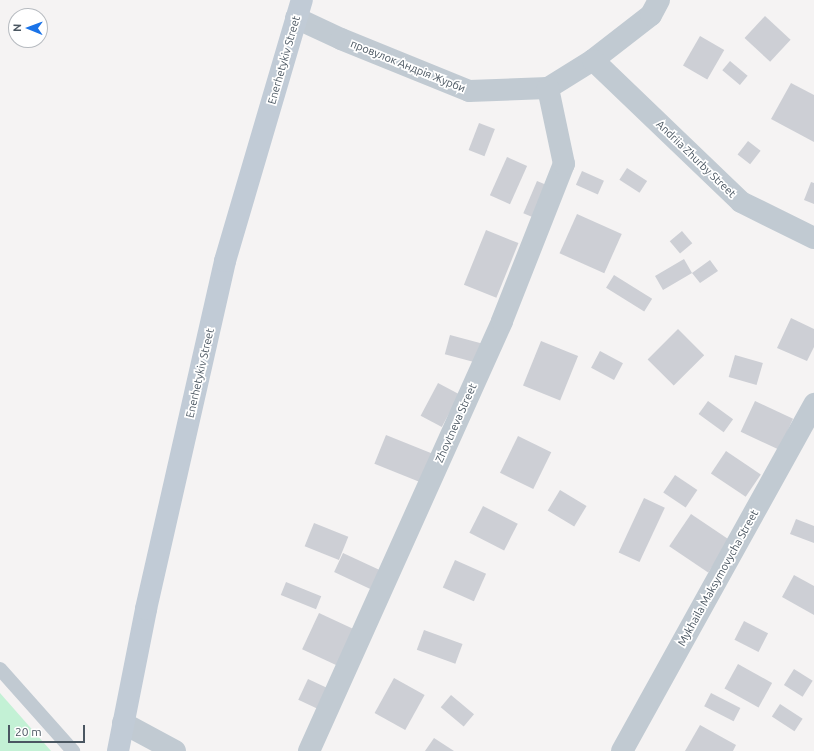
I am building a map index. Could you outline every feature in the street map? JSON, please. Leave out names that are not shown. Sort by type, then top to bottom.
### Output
[{"type":"main road","name":"Enerhetykiv Street","points":[[118,751],[146,609],[225,261],[299,9]]},
{"type":"street","points":[[548,88],[593,60],[651,15],[659,0]]},
{"type":"street","name":"провулок Андрія Журби","points":[[299,9],[341,39],[469,91],[548,88]]},
{"type":"street","name":"Andriia Zhurby Street","points":[[593,60],[741,202],[814,238]]},
{"type":"street","name":"Zhovtneva Street","points":[[309,751],[502,321],[564,164],[548,88]]},
{"type":"street","name":"Mykhaila Maksymovycha Street","points":[[622,751],[814,404]]},
{"type":"street","points":[[123,723],[174,751]]},
{"type":"lane","points":[[0,669],[73,751]]},
{"type":"green space","points":[[0,693],[51,751],[0,751]]},
{"type":"building","points":[[765,16],[791,40],[770,62],[745,38]]},
{"type":"building","points":[[700,36],[724,50],[707,79],[683,65]]},
{"type":"building","points":[[730,61],[748,76],[740,85],[722,70]]},
{"type":"building","points":[[791,83],[814,95],[814,142],[771,119]]},
{"type":"building","points":[[479,123],[495,129],[484,156],[469,150]]},
{"type":"building","points":[[748,141],[761,151],[750,164],[738,154]]},
{"type":"building","points":[[507,157],[527,166],[510,204],[490,195]]},
{"type":"building","points":[[627,168],[647,181],[640,193],[619,180]]},
{"type":"building","points":[[582,171],[604,181],[598,194],[576,185]]},
{"type":"building","points":[[537,181],[551,187],[537,219],[523,213]]},
{"type":"building","points":[[811,182],[814,183],[814,204],[804,200]]},
{"type":"building","points":[[577,214],[622,234],[604,273],[560,253]]},
{"type":"building","points":[[486,230],[518,243],[496,298],[464,285]]},
{"type":"building","points":[[682,231],[692,243],[680,254],[670,241]]},
{"type":"building","points":[[684,259],[692,273],[663,290],[655,276]]},
{"type":"building","points":[[710,260],[718,271],[700,283],[692,273]]},
{"type":"building","points":[[614,275],[652,299],[644,312],[606,288]]},
{"type":"building","points":[[791,318],[814,329],[814,347],[807,361],[777,348]]},
{"type":"building","points":[[678,329],[704,355],[674,386],[648,359]]},
{"type":"building","points":[[450,335],[483,344],[478,363],[445,354]]},
{"type":"building","points":[[541,341],[578,356],[560,400],[523,386]]},
{"type":"building","points":[[600,351],[623,363],[614,380],[591,368]]},
{"type":"building","points":[[735,355],[763,363],[757,385],[729,377]]},
{"type":"building","points":[[438,383],[459,394],[442,427],[421,416]]},
{"type":"building","points":[[708,401],[733,419],[724,432],[699,414]]},
{"type":"building","points":[[755,401],[793,419],[779,450],[741,432]]},
{"type":"building","points":[[386,435],[433,454],[422,483],[374,464]]},
{"type":"building","points":[[518,436],[551,452],[533,489],[500,473]]},
{"type":"building","points":[[726,451],[761,474],[746,497],[711,473]]},
{"type":"building","points":[[675,475],[697,490],[686,508],[663,492]]},
{"type":"building","points":[[560,490],[587,506],[574,527],[548,511]]},
{"type":"building","points":[[644,498],[665,508],[639,562],[619,552]]},
{"type":"building","points":[[483,506],[518,524],[504,550],[469,533]]},
{"type":"building","points":[[691,514],[730,540],[708,573],[669,546]]},
{"type":"building","points":[[796,519],[814,526],[814,543],[790,534]]},
{"type":"building","points":[[314,523],[348,537],[339,560],[305,546]]},
{"type":"building","points":[[343,553],[383,572],[374,591],[334,572]]},
{"type":"building","points":[[455,560],[486,574],[474,601],[443,587]]},
{"type":"building","points":[[794,575],[814,586],[814,615],[782,597]]},
{"type":"building","points":[[286,582],[321,596],[316,609],[281,595]]},
{"type":"building","points":[[319,613],[353,629],[337,665],[302,649]]},
{"type":"building","points":[[744,621],[768,633],[759,652],[734,640]]},
{"type":"building","points":[[424,630],[463,644],[455,664],[417,650]]},
{"type":"building","points":[[738,664],[772,683],[759,707],[724,688]]},
{"type":"building","points":[[794,669],[813,681],[803,697],[784,685]]},
{"type":"building","points":[[394,678],[425,695],[405,730],[375,713]]},
{"type":"building","points":[[308,679],[332,690],[322,711],[298,700]]},
{"type":"building","points":[[711,693],[740,708],[734,721],[704,706]]},
{"type":"building","points":[[451,695],[474,714],[464,727],[441,707]]},
{"type":"building","points":[[780,704],[803,719],[794,731],[772,717]]},
{"type":"building","points":[[700,725],[736,745],[733,751],[685,751]]},
{"type":"building","points":[[434,738],[454,751],[425,751]]}]
